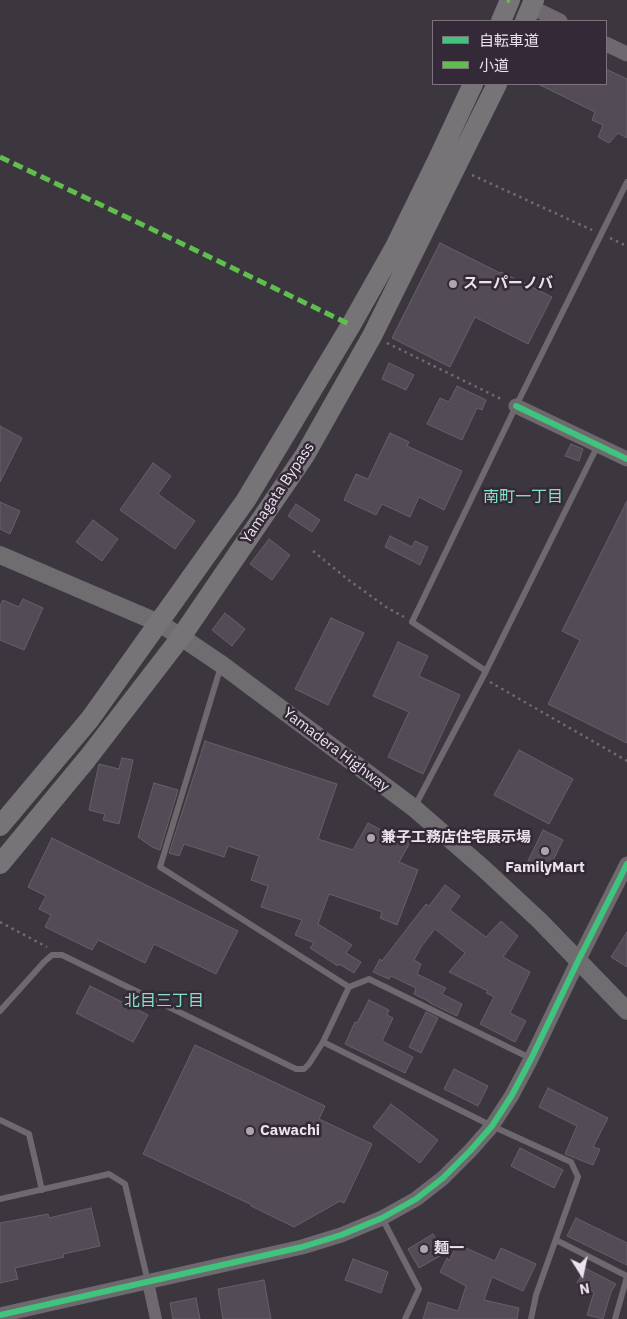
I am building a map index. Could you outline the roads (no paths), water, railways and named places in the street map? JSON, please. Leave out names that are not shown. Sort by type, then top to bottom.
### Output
[{"type":"highway","points":[[501,20],[510,0]]},
{"type":"highway","name":"Yamagata Bypass","points":[[0,826],[90,719],[246,500],[351,325],[395,247],[473,85]]},
{"type":"highway","name":"Yamagata Bypass","points":[[0,864],[87,759],[181,637],[305,455],[372,336],[497,85]]},
{"type":"main road","name":"Yamadera Highway","points":[[0,555],[158,624],[221,664],[414,808],[540,921],[627,1011]]},
{"type":"street","points":[[530,9],[558,20]]},
{"type":"street","points":[[607,44],[627,54]]},
{"type":"street","points":[[516,406],[627,459]]},
{"type":"street","points":[[0,1315],[302,1247],[341,1235],[382,1218],[416,1199],[444,1178],[470,1151],[492,1126],[512,1095],[627,864]]},
{"type":"street","points":[[148,1282],[156,1319]]},
{"type":"lane","points":[[484,675],[412,622],[627,182]]},
{"type":"lane","points":[[414,808],[484,675],[598,445]]},
{"type":"lane","points":[[221,664],[160,867],[349,986]]},
{"type":"lane","points":[[0,1011],[44,962],[52,955],[62,955],[296,1069],[304,1069],[322,1042],[349,986],[369,979],[531,1059]]},
{"type":"lane","points":[[322,1042],[492,1126],[571,1162],[578,1177],[536,1296],[531,1319]]},
{"type":"lane","points":[[0,1120],[29,1134],[42,1190]]},
{"type":"lane","points":[[0,1199],[110,1174],[125,1184],[148,1282]]},
{"type":"lane","points":[[382,1218],[419,1289],[405,1319]]},
{"type":"lane","points":[[556,1240],[627,1276],[615,1319]]},
{"type":"place","name":"スーパーノバ","points":[[453,284]]},
{"type":"place","name":"兼子工務店住宅展示場","points":[[371,838]]},
{"type":"place","name":"FamilyMart","points":[[545,851]]},
{"type":"place","name":"Cawachi","points":[[250,1131]]},
{"type":"place","name":"麺一","points":[[424,1249]]},
{"type":"district","name":"南町一丁目","points":[[523,497]]},
{"type":"district","name":"北目三丁目","points":[[164,1001]]}]
